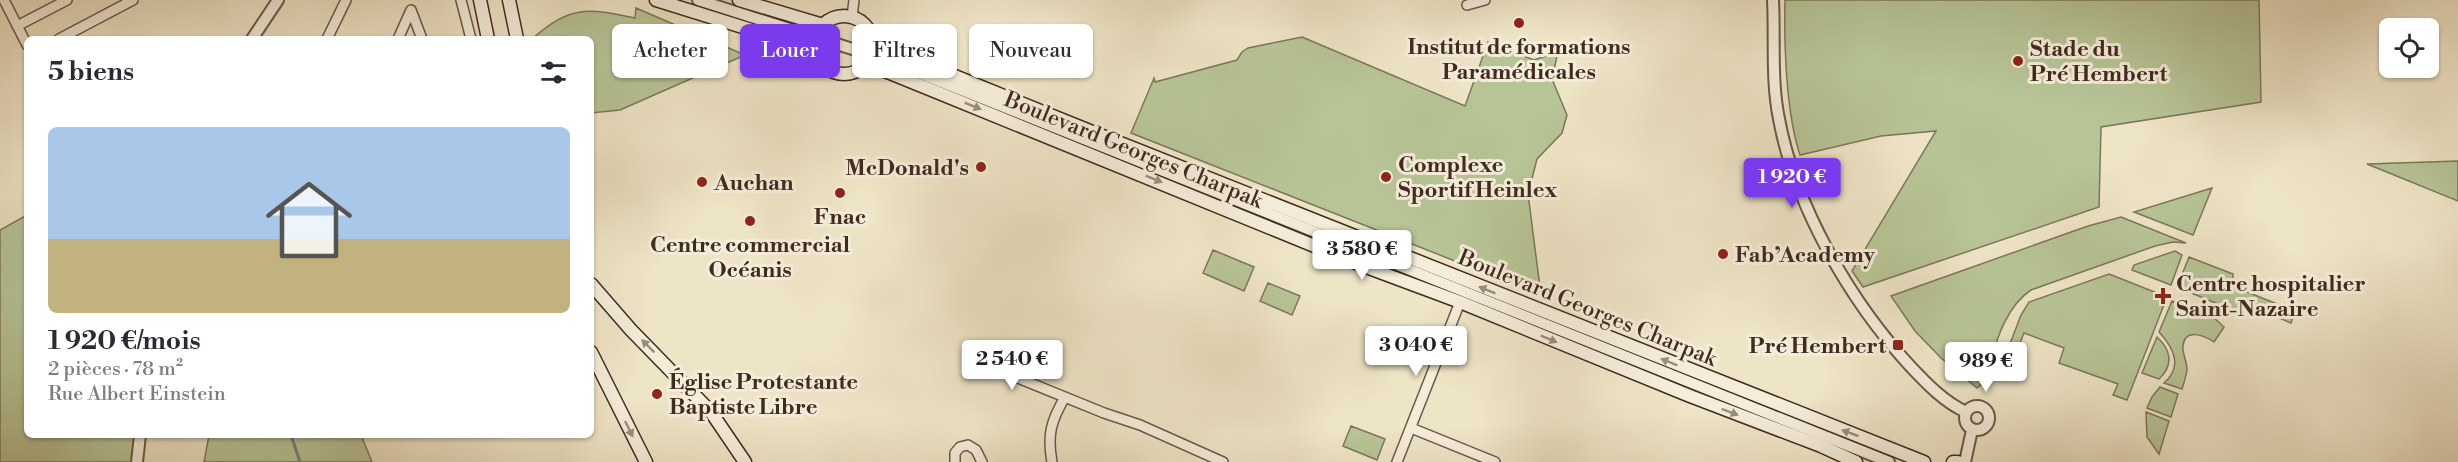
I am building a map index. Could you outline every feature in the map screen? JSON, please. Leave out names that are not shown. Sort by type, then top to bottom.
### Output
[{"type":"main road","points":[[480,0],[487,36]]},
{"type":"main road","points":[[509,0],[516,36]]},
{"type":"main road","points":[[656,0],[740,27]]},
{"type":"main road","points":[[739,0],[805,20],[810,24]]},
{"type":"main road","points":[[828,24],[836,17],[852,17]]},
{"type":"main road","name":"Boulevard Georges Charpak","points":[[852,17],[865,24]]},
{"type":"main road","name":"Boulevard Georges Charpak","points":[[957,77],[1924,462]]},
{"type":"main road","name":"Boulevard Georges Charpak","points":[[903,78],[1366,267],[1460,302],[1857,462]]},
{"type":"main road","points":[[594,288],[626,325],[711,412],[745,462]]},
{"type":"main road","points":[[594,358],[646,462]]},
{"type":"main road","points":[[1953,462],[1958,462]]},
{"type":"street","points":[[4,0],[24,39]]},
{"type":"street","points":[[17,26],[67,0]]},
{"type":"street","points":[[65,36],[133,0]]},
{"type":"street","points":[[254,36],[278,0]]},
{"type":"street","points":[[328,36],[346,0]]},
{"type":"street","points":[[461,0],[470,36]]},
{"type":"street","points":[[698,0],[792,24]]},
{"type":"street","points":[[852,17],[854,0]]},
{"type":"street","points":[[1467,5],[1485,0]]},
{"type":"street","points":[[1773,0],[1778,117],[1791,167],[1826,249],[1885,337],[1901,356],[1929,386],[1966,412]]},
{"type":"street","points":[[399,36],[411,10],[421,36]]},
{"type":"street","points":[[932,78],[1888,462]]},
{"type":"street","points":[[1396,462],[1460,302]]},
{"type":"street","points":[[969,358],[1148,429],[1223,462]]},
{"type":"street","points":[[1052,462],[1047,439],[1065,397]]},
{"type":"street","points":[[1966,412],[1976,406],[1984,408],[1988,414],[1989,421],[1984,428],[1972,430]]},
{"type":"street","points":[[1966,412],[1965,422],[1972,430]]},
{"type":"street","points":[[1411,428],[1495,462]]},
{"type":"street","points":[[1965,462],[1972,430]]},
{"type":"street","points":[[137,462],[140,438]]},
{"type":"street","points":[[955,462],[955,453],[960,447],[968,445],[976,450],[982,462]]},
{"type":"green space","name":"Stade du Pré Hembert","points":[[1785,0],[2259,0],[2261,102],[2101,127],[2099,207],[1863,287],[1852,271],[1936,131],[1881,136],[1800,155],[1789,99]]},
{"type":"green space","points":[[636,8],[673,24],[612,24],[612,78],[693,78],[620,110],[594,113],[594,36],[536,36],[569,15],[580,12],[604,12],[635,18]]},
{"type":"green space","name":"Complexe Sportif Heinlex","points":[[1302,37],[1465,106],[1488,42],[1534,60],[1558,52],[1552,79],[1567,115],[1562,133],[1537,159],[1528,194],[1541,295],[1131,133],[1154,78],[1155,82],[1237,60],[1248,48]]},
{"type":"green space","points":[[728,48],[740,53],[740,57],[728,62]]},
{"type":"green space","points":[[2458,161],[2458,201],[2367,164]]},
{"type":"green space","points":[[2212,188],[2193,235],[2134,212]]},
{"type":"green space","points":[[24,217],[24,438],[141,438],[134,462],[0,462],[0,230]]},
{"type":"green space","points":[[2121,217],[2186,243],[2173,242],[2155,246],[2031,290],[2021,298],[2006,320],[1982,384],[1977,388],[1941,358],[1915,331],[1891,296],[2088,226]]},
{"type":"green space","points":[[1213,250],[1254,267],[1244,291],[1203,273]]},
{"type":"green space","points":[[2175,251],[2182,255],[2171,285],[2132,270],[2134,265]]},
{"type":"green space","points":[[2189,257],[2233,274],[2233,285],[2237,288],[2295,311],[2291,323],[2246,304],[2242,314],[2177,287]]},
{"type":"green space","points":[[2109,274],[2167,297],[2127,400],[2113,395],[2118,384],[2059,363],[2064,348],[2024,333],[2006,379],[1998,375],[2021,315],[2029,302]]},
{"type":"green space","points":[[1268,283],[1300,296],[1292,315],[1260,301]]},
{"type":"green space","points":[[2172,301],[2213,317],[2224,327],[2214,342],[2196,335],[2187,337],[2183,349],[2187,370],[2182,389],[2164,383],[2170,377],[2175,364],[2169,344],[2159,332]]},
{"type":"green space","points":[[2157,337],[2168,352],[2169,358],[2167,368],[2159,379],[2142,373]]},
{"type":"green space","points":[[2160,387],[2178,394],[2171,417],[2147,408]]},
{"type":"green space","points":[[2146,412],[2169,421],[2159,454],[2147,437]]},
{"type":"green space","points":[[1351,426],[1385,439],[1377,460],[1343,446]]},
{"type":"green space","points":[[208,438],[362,438],[372,462],[204,462]]},
{"type":"waterway","points":[[292,438],[300,462]]},
{"type":"place","name":"Institut de formations Paramédicales","points":[[1519,23]]},
{"type":"place","name":"Stade du Pré Hembert","points":[[2018,61]]},
{"type":"place","name":"McDonald's","points":[[981,167]]},
{"type":"place","name":"Complexe Sportif Heinlex","points":[[1386,177]]},
{"type":"place","name":"Auchan","points":[[702,182]]},
{"type":"place","name":"Fnac","points":[[840,193]]},
{"type":"place","name":"Centre commercial Océanis","points":[[750,221]]},
{"type":"place","name":"Fab’Academy","points":[[1723,254]]},
{"type":"place","name":"Centre hospitalier Saint-Nazaire","points":[[2163,296]]},
{"type":"place","name":"Pré Hembert","points":[[1898,345]]},
{"type":"place","name":"Église Protestante Baptiste Libre","points":[[657,394]]}]
